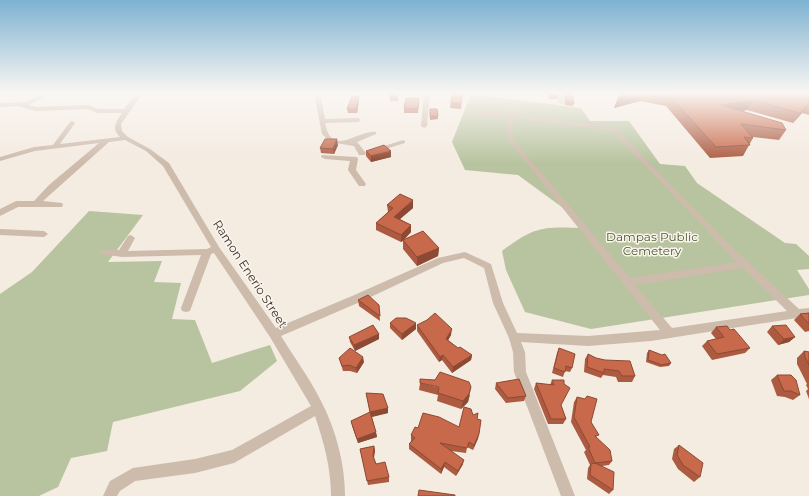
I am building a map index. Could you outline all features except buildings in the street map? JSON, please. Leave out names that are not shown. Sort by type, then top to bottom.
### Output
[{"type":"street","points":[[123,116],[118,124],[120,132],[126,138]]},
{"type":"street","points":[[321,116],[324,133],[332,141],[356,144],[362,153]]},
{"type":"street","points":[[424,126],[425,116]]},
{"type":"street","points":[[511,116],[509,134],[511,140],[669,333]]},
{"type":"street","points":[[512,116],[607,128],[615,131],[745,264],[797,314]]},
{"type":"street","points":[[322,121],[358,120]]},
{"type":"street","points":[[56,145],[72,123]]},
{"type":"street","points":[[348,143],[374,133]]},
{"type":"street","points":[[0,159],[34,149],[56,145],[126,138]]},
{"type":"street","name":"Ramon Enerio Street","points":[[126,138],[148,150],[166,165],[211,250],[274,334],[318,408],[330,440],[338,477],[338,496]]},
{"type":"street","points":[[36,203],[52,187],[106,141]]},
{"type":"street","points":[[325,157],[354,159],[362,153],[403,142]]},
{"type":"street","points":[[354,159],[352,170],[362,184]]},
{"type":"street","points":[[0,213],[16,204],[36,203],[59,205]]},
{"type":"street","points":[[0,232],[44,234]]},
{"type":"street","points":[[122,254],[132,238]]},
{"type":"street","points":[[104,252],[122,254],[211,250],[186,308]]},
{"type":"street","points":[[274,334],[356,299],[441,260],[466,255],[488,266],[492,287],[519,352],[520,372],[568,496]]},
{"type":"street","points":[[628,282],[745,264]]},
{"type":"street","points":[[514,337],[588,341],[669,333],[809,312]]},
{"type":"street","points":[[110,496],[115,486],[133,475],[195,466],[234,456],[318,408]]},
{"type":"green space","name":"Dampas Public Cemetery","points":[[462,116],[587,116],[590,121],[629,121],[660,164],[685,166],[697,183],[785,243],[796,244],[809,256],[809,269],[797,270],[809,289],[809,295],[591,329],[525,312],[506,270],[502,251],[521,237],[538,230],[546,228],[579,228],[570,213],[518,175],[465,170],[452,142]]},
{"type":"green space","points":[[89,211],[143,215],[108,262],[162,261],[154,282],[181,283],[172,319],[195,320],[212,363],[270,345],[277,361],[240,391],[113,422],[107,451],[71,458],[58,487],[39,496],[0,496],[0,294],[32,272]]}]
